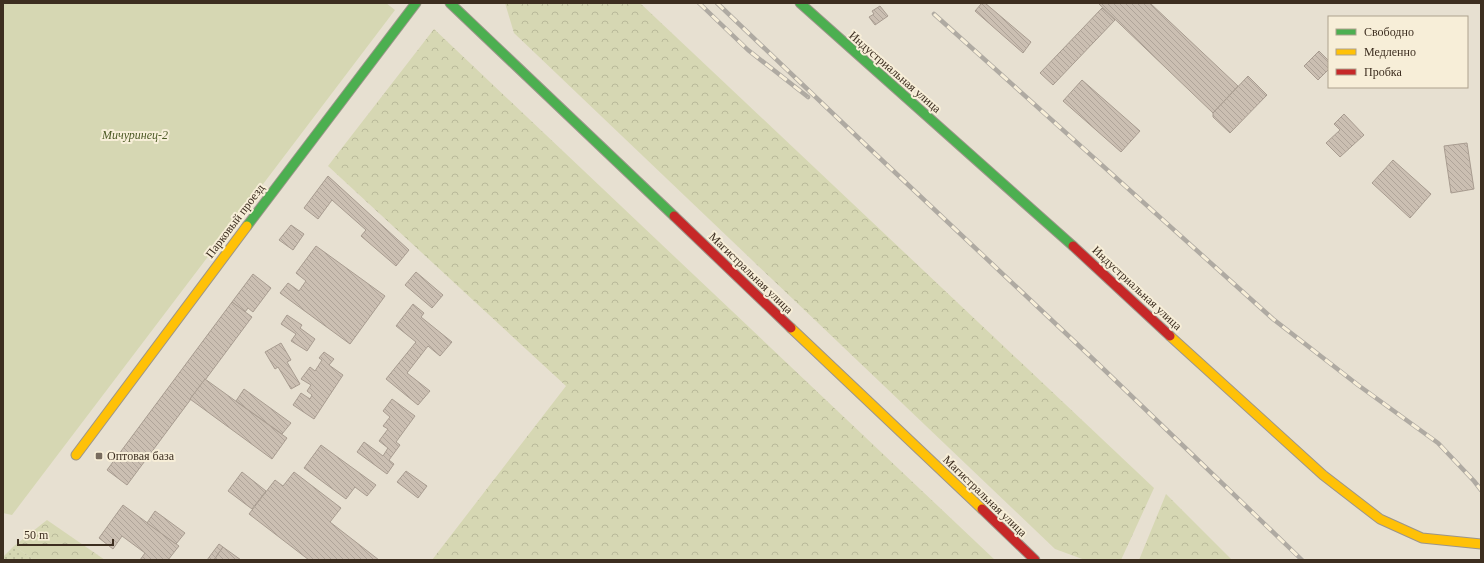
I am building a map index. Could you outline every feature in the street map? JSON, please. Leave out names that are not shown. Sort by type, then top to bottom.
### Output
[{"type":"street","name":"Парковый проезд","points":[[76,455],[275,188],[416,3]]},
{"type":"street","name":"Магистральная улица","points":[[450,3],[1034,560]]},
{"type":"street","name":"Индустриальная улица","points":[[800,3],[1044,219],[1236,397],[1323,475],[1380,519],[1422,538],[1481,544]]},
{"type":"green space","name":"Мичуринец-2","points":[[3,3],[386,3],[395,10],[12,515],[3,513]]},
{"type":"green space","points":[[505,3],[640,3],[1154,488],[1121,560],[1085,560],[1055,549],[514,33]]},
{"type":"green space","points":[[434,29],[995,560],[432,560],[566,386],[328,166]]},
{"type":"green space","points":[[1166,494],[1232,560],[1139,560]]},
{"type":"green space","points":[[47,520],[105,560],[34,560],[14,546]]},
{"type":"green space","points":[[14,546],[34,560],[3,560],[3,557]]},
{"type":"building","points":[[982,3],[985,3],[1031,42],[1023,53],[975,11]]},
{"type":"building","points":[[1098,3],[1150,3],[1238,86],[1213,113]]},
{"type":"building","points":[[880,6],[888,16],[875,25],[869,17],[874,14],[872,11]]},
{"type":"building","points":[[1102,8],[1115,20],[1053,85],[1040,73]]},
{"type":"building","points":[[1319,51],[1328,60],[1328,70],[1318,80],[1304,66]]},
{"type":"building","points":[[1248,76],[1267,95],[1230,133],[1213,117],[1213,113]]},
{"type":"building","points":[[1082,80],[1140,131],[1121,152],[1063,101]]},
{"type":"building","points":[[1344,114],[1364,135],[1340,157],[1326,143],[1340,130],[1334,124]]},
{"type":"building","points":[[1467,143],[1474,189],[1451,193],[1444,146]]},
{"type":"building","points":[[1393,160],[1431,194],[1410,218],[1372,183]]},
{"type":"building","points":[[328,176],[409,250],[396,266],[361,236],[366,230],[332,200],[318,219],[304,208]]},
{"type":"building","points":[[291,225],[304,234],[293,250],[279,240]]},
{"type":"building","points":[[316,246],[385,296],[350,344],[280,293],[288,283],[299,291],[306,281],[296,273]]},
{"type":"building","points":[[416,272],[443,295],[432,308],[405,285]]},
{"type":"building","points":[[253,274],[271,288],[253,312],[248,308],[245,312],[232,302]]},
{"type":"building","points":[[232,302],[252,317],[127,485],[107,470]]},
{"type":"building","points":[[413,304],[424,313],[421,317],[452,342],[440,356],[428,346],[407,373],[430,391],[418,405],[386,379],[416,342],[396,326]]},
{"type":"building","points":[[287,315],[302,325],[300,328],[315,339],[307,351],[291,341],[296,334],[281,324]]},
{"type":"building","points":[[281,343],[291,360],[287,362],[300,384],[291,389],[278,367],[275,369],[265,352]]},
{"type":"building","points":[[324,352],[334,359],[329,365],[343,375],[314,419],[293,405],[301,393],[310,399],[312,395],[307,391],[311,385],[301,379],[310,367],[315,371],[322,360],[319,358]]},
{"type":"building","points":[[205,379],[287,438],[272,459],[190,399]]},
{"type":"building","points":[[244,389],[291,423],[282,434],[236,401]]},
{"type":"building","points":[[392,399],[415,416],[396,442],[400,445],[389,460],[394,464],[387,474],[357,452],[364,442],[383,456],[388,448],[379,441],[388,429],[383,426],[390,417],[383,411]]},
{"type":"building","points":[[321,445],[376,485],[367,496],[355,487],[346,499],[304,468]]},
{"type":"building","points":[[406,471],[427,486],[418,498],[397,482]]},
{"type":"building","points":[[242,472],[266,491],[252,509],[228,491]]},
{"type":"building","points":[[294,472],[341,508],[330,522],[379,560],[309,560],[249,514],[275,480],[283,486]]},
{"type":"building","points":[[123,505],[179,546],[168,560],[140,560],[145,553],[122,536],[113,549],[99,538]]},
{"type":"building","points":[[155,511],[185,533],[176,544],[147,523]]},
{"type":"building","points":[[219,544],[223,547],[214,560],[207,560]]},
{"type":"building","points":[[223,547],[241,560],[214,560]]},
{"type":"railway","points":[[699,3],[748,50],[808,97]]},
{"type":"railway","points":[[717,3],[1093,359],[1302,560]]},
{"type":"railway","points":[[934,14],[1273,319],[1358,385],[1438,443],[1481,490]]},
{"type":"traffic: fast","points":[[247,226],[416,3]]},
{"type":"traffic: fast","points":[[450,3],[674,216]]},
{"type":"traffic: fast","points":[[800,3],[1073,246]]},
{"type":"traffic: slow","points":[[76,455],[247,226]]},
{"type":"traffic: slow","points":[[791,328],[982,509]]},
{"type":"traffic: slow","points":[[1170,336],[1323,475],[1380,519],[1422,538],[1481,544]]},
{"type":"traffic: jam","points":[[674,216],[791,328]]},
{"type":"traffic: jam","points":[[1073,246],[1170,336]]},
{"type":"traffic: jam","points":[[982,509],[1035,560]]},
{"type":"place","name":"Оптовая база","points":[[99,456]]}]
